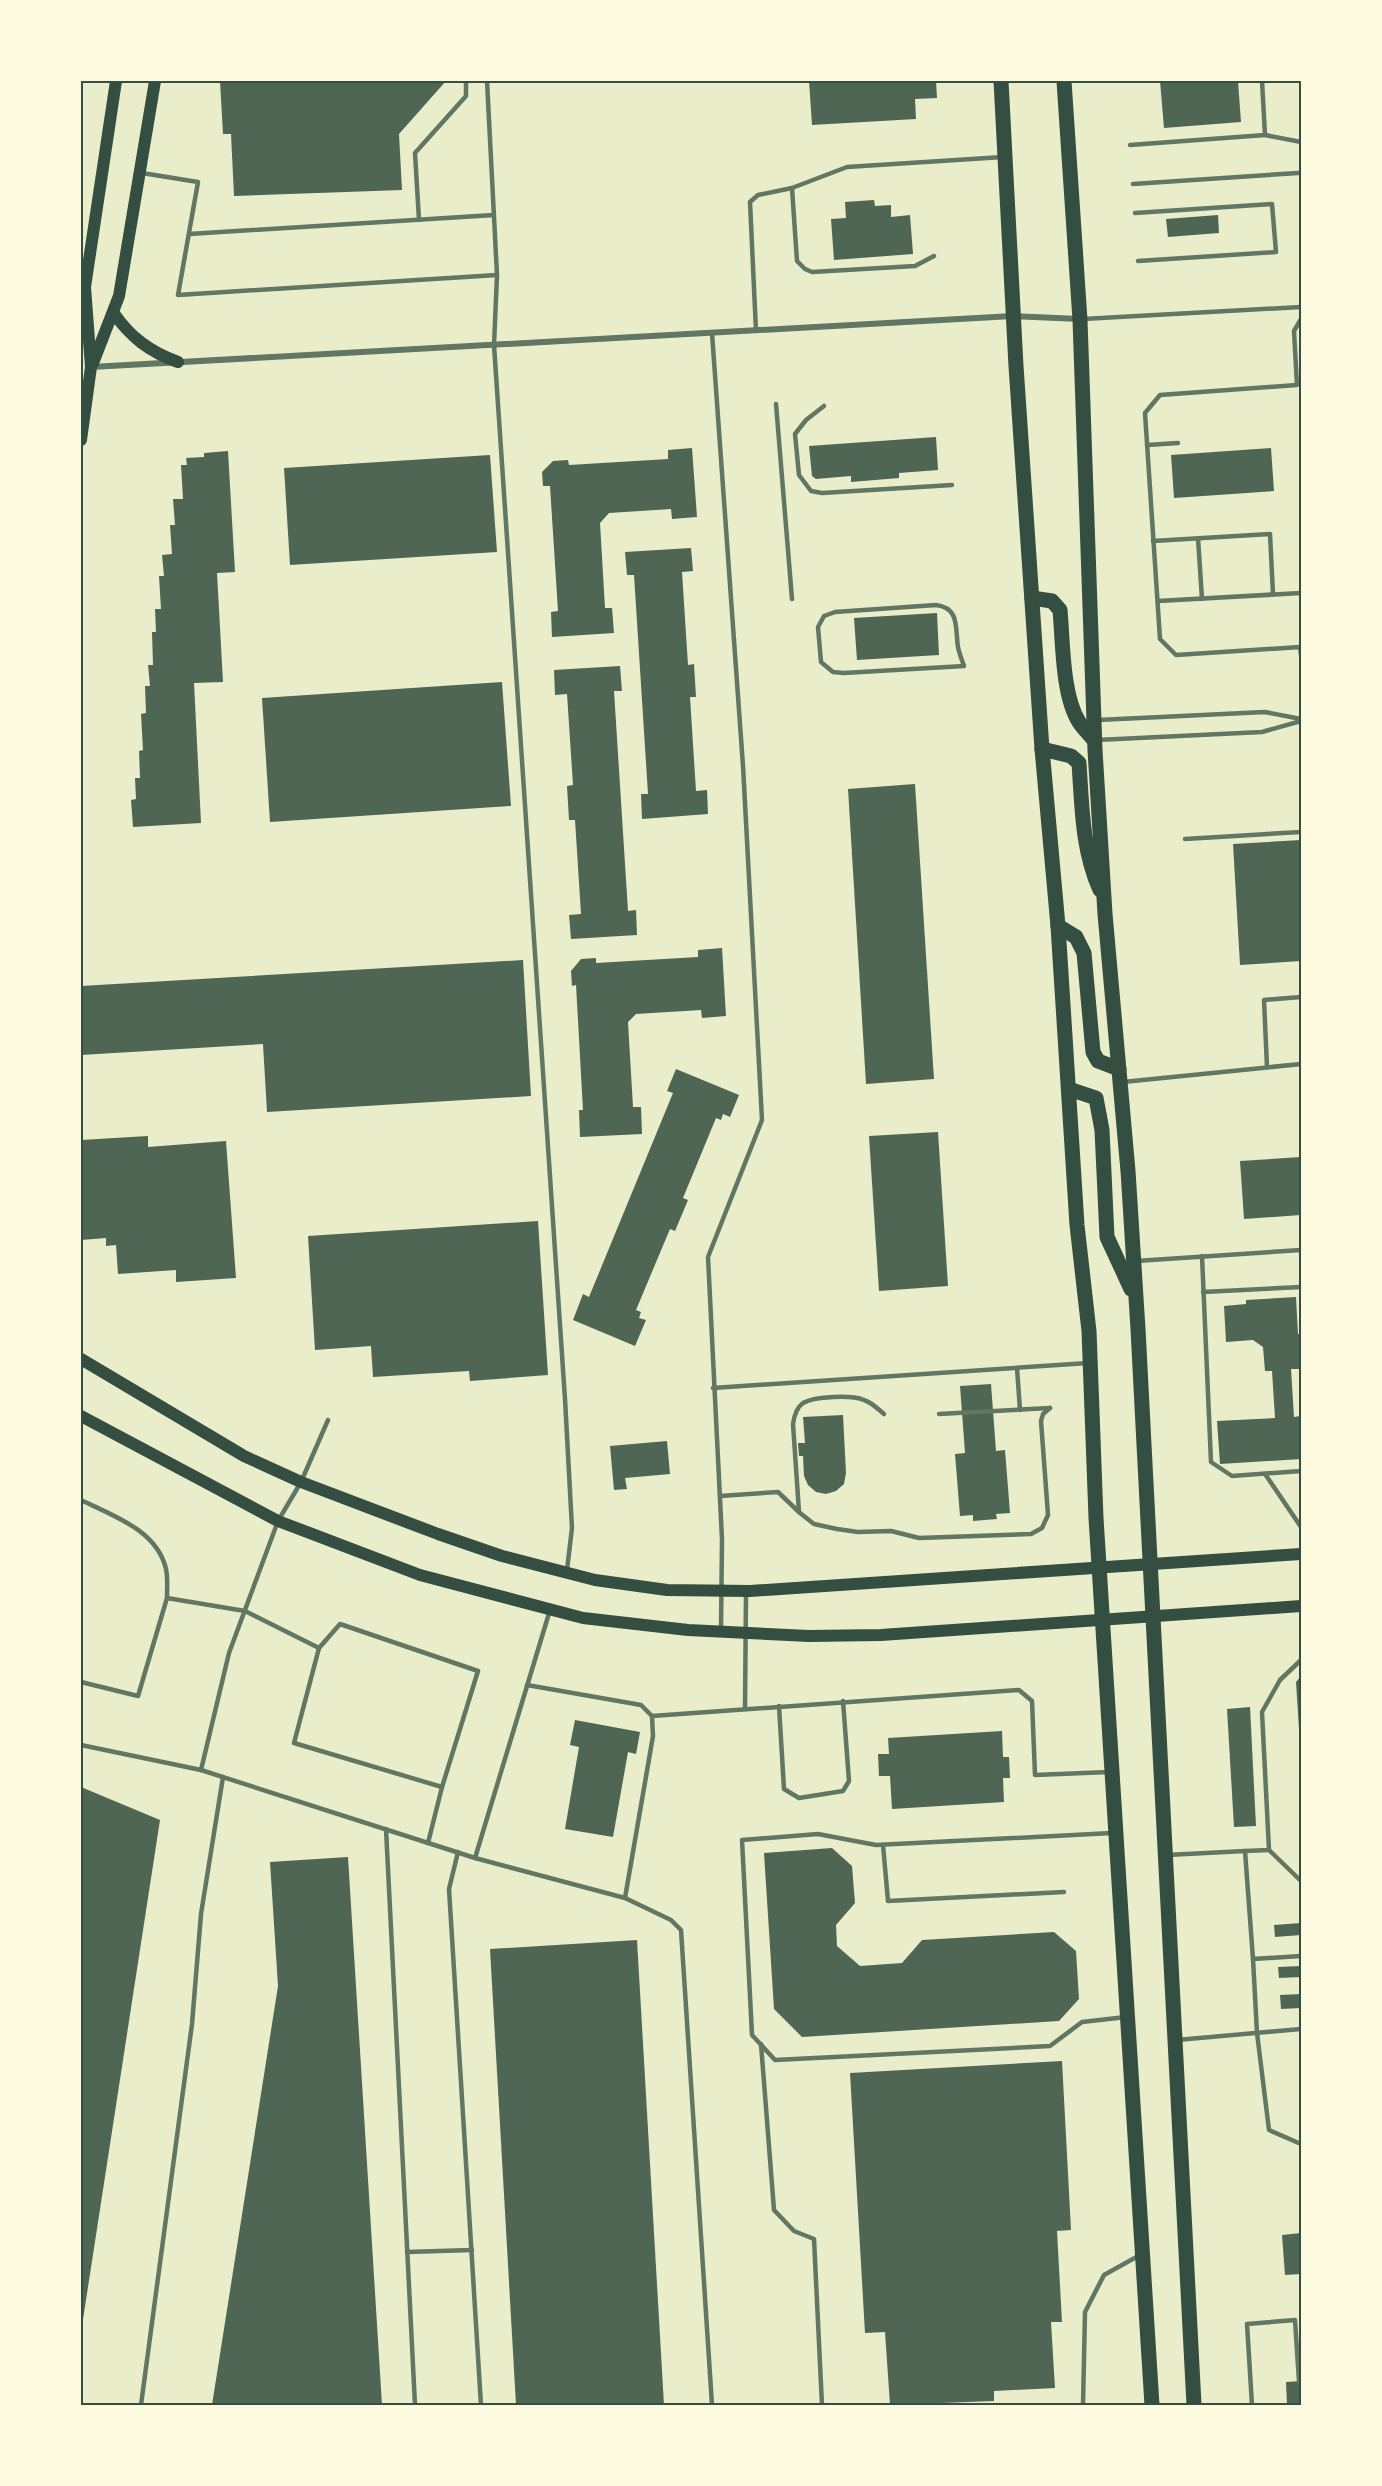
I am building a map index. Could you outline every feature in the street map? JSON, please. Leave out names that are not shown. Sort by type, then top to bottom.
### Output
[{"type":"main road","points":[[92,367],[85,287],[116,81]]},
{"type":"main road","points":[[81,440],[92,367],[119,296],[155,81]]},
{"type":"main road","points":[[1001,81],[1012,316],[1042,749],[1058,926],[1077,1225],[1089,1331],[1099,1568],[1152,2405]]},
{"type":"main road","points":[[1064,81],[1080,320],[1094,740],[1104,898],[1136,1300],[1194,2405]]},
{"type":"main road","points":[[113,312],[121,324],[142,344],[178,362]]},
{"type":"main road","points":[[1032,598],[1052,601],[1060,610],[1068,684],[1073,704],[1078,721],[1094,740]]},
{"type":"main road","points":[[1042,749],[1071,756],[1079,763],[1082,814],[1091,870],[1104,898]]},
{"type":"main road","points":[[1058,926],[1077,937],[1084,953],[1093,1052],[1098,1061],[1119,1076]]},
{"type":"main road","points":[[1069,1089],[1096,1098],[1102,1130],[1107,1237],[1136,1300]]},
{"type":"main road","points":[[81,1359],[244,1456],[301,1482],[502,1556],[595,1580],[667,1590],[746,1590],[1301,1554]]},
{"type":"main road","points":[[81,1416],[278,1521],[420,1575],[583,1618],[745,1633],[809,1636],[881,1635],[1301,1606]]},
{"type":"street","points":[[92,367],[1012,316],[1080,320]]},
{"type":"lane","points":[[419,220],[415,153],[466,96],[466,81]]},
{"type":"lane","points":[[487,81],[497,275],[494,345],[572,1528],[567,1573]]},
{"type":"lane","points":[[1262,81],[1265,135]]},
{"type":"lane","points":[[1130,145],[1265,135],[1301,142]]},
{"type":"lane","points":[[756,330],[750,202],[758,195],[792,188],[847,167],[1005,156]]},
{"type":"lane","points":[[139,173],[198,182],[178,295],[497,275]]},
{"type":"lane","points":[[1133,184],[1298,173]]},
{"type":"lane","points":[[792,188],[797,261],[805,269],[812,272],[915,266],[926,263],[934,256]]},
{"type":"lane","points":[[1135,213],[1272,204],[1276,252],[1138,261]]},
{"type":"lane","points":[[189,234],[494,215]]},
{"type":"lane","points":[[1080,320],[1301,307]]},
{"type":"lane","points":[[1301,319],[1294,332],[1297,385],[1160,395],[1145,413],[1160,639],[1176,655],[1300,647],[1301,655]]},
{"type":"lane","points":[[712,333],[743,766],[762,1120],[708,1257],[720,1496],[721,1631]]},
{"type":"lane","points":[[776,404],[792,599]]},
{"type":"lane","points":[[824,406],[806,420],[795,434],[799,476],[811,491],[822,493],[952,485]]},
{"type":"lane","points":[[1147,445],[1178,443]]},
{"type":"lane","points":[[1153,541],[1270,534],[1274,594]]},
{"type":"lane","points":[[1198,538],[1202,598]]},
{"type":"lane","points":[[1158,601],[1301,592]]},
{"type":"lane","points":[[945,606],[953,614],[958,650],[964,666],[833,672],[821,662],[818,627],[824,616],[835,612],[945,606]]},
{"type":"lane","points":[[1094,720],[1265,712],[1301,720]]},
{"type":"lane","points":[[1094,740],[1263,732],[1301,720]]},
{"type":"lane","points":[[1185,839],[1301,832]]},
{"type":"lane","points":[[1267,1067],[1264,1000],[1301,997]]},
{"type":"lane","points":[[1119,1076],[1301,1064]]},
{"type":"lane","points":[[1133,1261],[1301,1250]]},
{"type":"lane","points":[[1202,1256],[1211,1462],[1232,1476],[1301,1471]]},
{"type":"lane","points":[[1203,1292],[1301,1287]]},
{"type":"lane","points":[[713,1388],[1090,1363]]},
{"type":"lane","points":[[1017,1368],[1020,1410]]},
{"type":"lane","points":[[800,1513],[793,1424],[795,1415],[802,1404],[815,1399],[844,1397],[866,1400],[884,1414]]},
{"type":"lane","points":[[720,1496],[778,1492],[814,1524],[858,1533],[891,1531],[919,1538],[1031,1534],[1042,1528],[1048,1515],[1041,1421],[1042,1414],[1050,1408],[939,1414]]},
{"type":"lane","points":[[201,1770],[229,1653],[278,1521],[301,1482],[328,1420]]},
{"type":"lane","points":[[1265,1474],[1301,1527]]},
{"type":"lane","points":[[81,1500],[138,1530],[155,1544],[167,1571],[166,1598],[138,1696],[81,1682]]},
{"type":"lane","points":[[745,1708],[746,1590]]},
{"type":"lane","points":[[166,1598],[245,1611],[319,1648]]},
{"type":"lane","points":[[475,1858],[550,1609]]},
{"type":"lane","points":[[428,1843],[442,1787],[478,1671],[340,1624],[319,1648],[294,1743],[442,1787]]},
{"type":"lane","points":[[1301,1660],[1280,1680],[1262,1712],[1269,1850],[1301,1881]]},
{"type":"lane","points":[[527,1685],[641,1705],[652,1716],[653,1736],[625,1898]]},
{"type":"lane","points":[[652,1716],[1019,1690],[1032,1701],[1035,1775],[1111,1772]]},
{"type":"lane","points":[[778,1706],[784,1789],[799,1798],[843,1791],[849,1781],[843,1701]]},
{"type":"lane","points":[[81,1745],[201,1770],[475,1858],[625,1898],[670,1920],[681,1930],[712,2405]]},
{"type":"lane","points":[[141,2405],[192,2024],[201,1914],[223,1777]]},
{"type":"lane","points":[[386,1829],[415,2405]]},
{"type":"lane","points":[[1115,1833],[883,1845],[818,1834],[742,1840],[752,2035],[775,2060],[1050,2046],[1082,2022],[1126,2017]]},
{"type":"lane","points":[[883,1845],[888,1901],[1064,1892]]},
{"type":"lane","points":[[1165,1856],[1269,1850]]},
{"type":"lane","points":[[1245,1851],[1257,2033],[1269,2130],[1301,2144]]},
{"type":"lane","points":[[458,1852],[449,1889],[482,2405]]},
{"type":"lane","points":[[1253,1959],[1301,1956]]},
{"type":"lane","points":[[1174,2040],[1301,2029]]},
{"type":"lane","points":[[761,2044],[774,2210],[794,2231],[814,2239],[822,2405]]},
{"type":"lane","points":[[407,2252],[472,2250]]},
{"type":"lane","points":[[1083,2405],[1085,2312],[1104,2275],[1142,2254]]},
{"type":"lane","points":[[1252,2405],[1246,2324],[1295,2320],[1299,2381]]},
{"type":"building","points":[[220,81],[446,81],[399,134],[402,190],[234,196],[231,134],[223,134]]},
{"type":"building","points":[[809,81],[936,81],[937,98],[915,99],[916,119],[812,125]]},
{"type":"building","points":[[1160,81],[1238,81],[1241,122],[1164,128]]},
{"type":"building","points":[[874,200],[875,206],[891,205],[891,217],[910,215],[913,254],[834,260],[831,219],[846,218],[845,202]]},
{"type":"building","points":[[1218,215],[1219,233],[1168,237],[1166,219]]},
{"type":"building","points":[[936,437],[938,470],[899,473],[899,478],[851,482],[851,476],[816,479],[812,476],[809,446]]},
{"type":"building","points":[[692,448],[697,517],[672,519],[671,509],[609,513],[600,523],[605,608],[612,608],[614,633],[552,637],[551,612],[558,611],[550,486],[543,486],[542,472],[553,461],[568,460],[569,465],[668,459],[668,450]]},
{"type":"building","points":[[1271,448],[1274,491],[1174,498],[1171,455]]},
{"type":"building","points":[[228,451],[235,572],[217,573],[223,682],[194,683],[201,823],[133,827],[131,800],[136,799],[135,778],[140,778],[139,751],[143,750],[141,714],[146,713],[145,686],[150,686],[148,665],[153,665],[152,632],[156,632],[155,609],[161,609],[159,576],[164,576],[162,555],[172,554],[170,525],[175,525],[173,499],[183,499],[181,465],[187,465],[186,458],[204,457],[204,453]]},
{"type":"building","points":[[490,455],[497,552],[290,565],[284,468]]},
{"type":"building","points":[[691,548],[693,571],[682,572],[688,665],[694,664],[696,697],[690,697],[696,791],[707,790],[708,814],[642,819],[641,794],[648,794],[634,575],[627,575],[625,552]]},
{"type":"building","points":[[937,613],[939,655],[857,660],[854,618]]},
{"type":"building","points":[[620,666],[622,691],[614,691],[628,911],[636,910],[637,935],[571,939],[569,915],[581,914],[575,820],[569,820],[567,786],[573,785],[567,694],[555,695],[554,670]]},
{"type":"building","points":[[502,682],[511,806],[270,822],[262,698]]},
{"type":"building","points":[[915,784],[934,1079],[866,1084],[848,789]]},
{"type":"building","points":[[1301,840],[1301,961],[1240,965],[1233,844]]},
{"type":"building","points":[[722,948],[726,1016],[702,1018],[701,1010],[636,1014],[628,1022],[633,1107],[641,1107],[642,1134],[580,1137],[579,1110],[583,1110],[576,985],[572,986],[571,971],[581,959],[596,958],[596,963],[698,957],[698,950]]},
{"type":"building","points":[[523,960],[531,1096],[267,1112],[263,1044],[81,1055],[81,986]]},
{"type":"building","points":[[676,1069],[739,1095],[730,1117],[723,1114],[721,1120],[716,1118],[683,1198],[688,1200],[675,1231],[670,1229],[636,1310],[641,1312],[639,1318],[646,1320],[635,1346],[573,1320],[583,1294],[589,1297],[673,1093],[667,1091]]},
{"type":"building","points":[[938,1132],[948,1286],[879,1291],[869,1136]]},
{"type":"building","points":[[148,1136],[148,1147],[226,1141],[236,1278],[176,1282],[176,1270],[118,1274],[116,1245],[106,1246],[106,1238],[81,1240],[81,1140]]},
{"type":"building","points":[[1301,1157],[1301,1215],[1244,1219],[1240,1161]]},
{"type":"building","points":[[538,1221],[548,1375],[470,1381],[469,1371],[373,1377],[371,1346],[315,1350],[308,1236]]},
{"type":"building","points":[[1296,1297],[1298,1334],[1301,1334],[1301,1369],[1291,1369],[1294,1417],[1300,1416],[1301,1459],[1220,1464],[1217,1421],[1275,1418],[1272,1371],[1265,1371],[1263,1347],[1253,1340],[1226,1342],[1224,1306],[1246,1304],[1246,1300]]},
{"type":"building","points":[[991,1384],[996,1451],[1005,1450],[1010,1513],[996,1514],[997,1519],[973,1521],[973,1515],[960,1516],[955,1454],[965,1453],[960,1386]]},
{"type":"building","points":[[843,1415],[846,1473],[844,1484],[836,1491],[826,1494],[816,1492],[808,1485],[804,1476],[803,1456],[799,1456],[798,1443],[805,1443],[803,1417]]},
{"type":"building","points":[[667,1441],[670,1474],[625,1478],[627,1489],[614,1490],[610,1446]]},
{"type":"building","points":[[1301,1676],[1301,1729],[1299,1729],[1296,1682]]},
{"type":"building","points":[[1250,1707],[1256,1826],[1234,1827],[1227,1709]]},
{"type":"building","points":[[575,1720],[640,1732],[636,1754],[628,1752],[613,1837],[565,1829],[579,1747],[570,1745]]},
{"type":"building","points":[[1002,1731],[1003,1757],[1009,1757],[1010,1778],[1003,1778],[1004,1802],[892,1809],[890,1776],[879,1776],[878,1754],[889,1754],[888,1738]]},
{"type":"building","points":[[81,1787],[160,1820],[82,2326],[81,2326]]},
{"type":"building","points":[[832,1848],[852,1866],[855,1903],[836,1925],[837,1946],[860,1966],[902,1963],[922,1940],[1054,1932],[1076,1951],[1079,1999],[1059,2021],[802,2037],[774,2009],[764,1853]]},
{"type":"building","points":[[348,1857],[382,2405],[212,2405],[278,1986],[270,1862]]},
{"type":"building","points":[[1301,1923],[1301,1935],[1275,1937],[1274,1925]]},
{"type":"building","points":[[637,1940],[664,2405],[516,2405],[490,1949]]},
{"type":"building","points":[[1301,1966],[1301,1977],[1279,1978],[1278,1967]]},
{"type":"building","points":[[1301,1994],[1301,2008],[1281,2009],[1280,1995]]},
{"type":"building","points":[[1062,2061],[1071,2230],[1057,2231],[1062,2322],[1051,2322],[1055,2388],[994,2391],[994,2401],[890,2405],[885,2332],[865,2333],[850,2073]]},
{"type":"building","points":[[1301,2233],[1301,2274],[1285,2275],[1282,2235]]},
{"type":"building","points":[[1301,2381],[1301,2405],[1287,2405],[1286,2382]]}]
